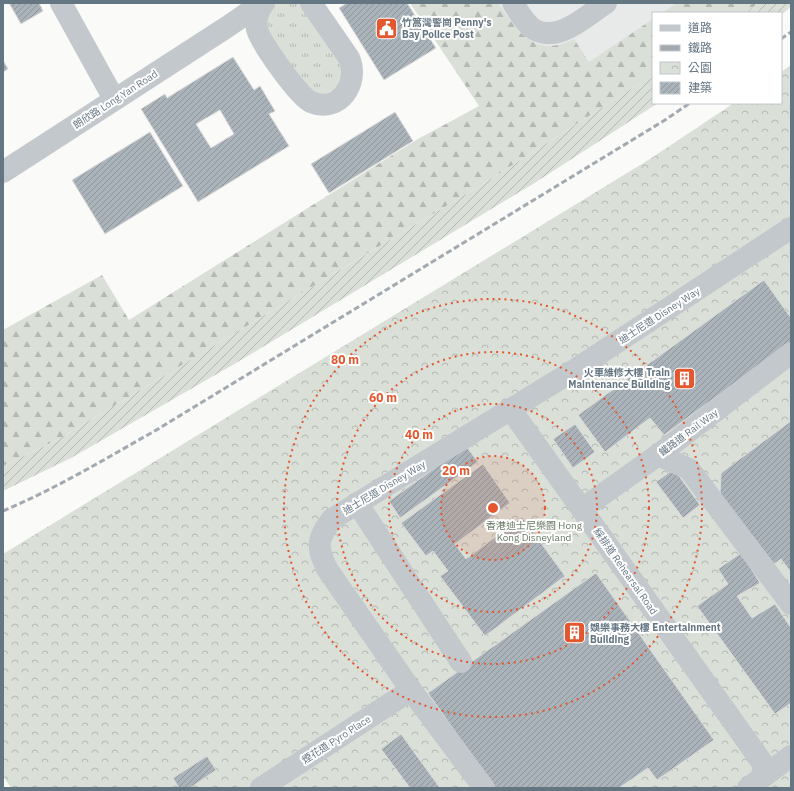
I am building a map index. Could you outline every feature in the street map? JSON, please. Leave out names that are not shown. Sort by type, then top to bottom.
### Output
[{"type":"street","points":[[61,3],[114,99]]},
{"type":"street","points":[[263,3],[259,9],[256,24],[257,30],[263,42],[299,94],[305,99],[319,104],[329,104],[338,100],[350,86],[353,73],[352,65],[349,58],[311,3]]},
{"type":"street","name":"朗欣路 Long Yan Road","points":[[3,172],[263,3]]},
{"type":"street","points":[[513,3],[531,27],[549,34],[568,28],[606,3]]},
{"type":"street","points":[[227,27],[235,27],[250,31],[263,42]]},
{"type":"street","name":"迪士尼道 Disney Way","points":[[484,788],[411,690],[327,569],[319,552],[321,535],[332,519],[511,410],[791,228]]},
{"type":"street","name":"鐵路道 Rail Way","points":[[582,509],[658,455],[791,353]]},
{"type":"street","name":"綵排道 Rehearsal Road","points":[[511,410],[769,772]]},
{"type":"street","points":[[658,455],[689,469],[791,604]]},
{"type":"street","points":[[357,503],[461,662]]},
{"type":"street","name":"煙花道 Pyro Place","points":[[261,788],[411,690]]},
{"type":"street","points":[[748,788],[791,756]]},
{"type":"shaded area","points":[[483,3],[729,3],[716,12],[652,12],[652,57],[555,124]]},
{"type":"green space","points":[[272,3],[302,3],[344,61],[347,84],[314,99],[265,36],[263,15]]},
{"type":"green space","points":[[410,3],[498,3],[513,24],[529,39],[538,44],[548,46],[574,39],[589,62],[652,20],[652,76],[483,184],[57,440],[3,466],[3,330],[102,275],[129,320],[418,139],[479,106]]},
{"type":"green space","points":[[677,3],[759,3],[746,12],[664,12]]},
{"type":"green space","points":[[759,3],[791,3],[791,7],[782,14],[782,12],[746,12]]},
{"type":"green space","name":"香港迪士尼樂園 Hong Kong Disneyland","points":[[791,65],[791,788],[11,788],[3,776],[3,554],[650,159],[732,104],[782,104],[782,71]]},
{"type":"green space","points":[[652,76],[652,104],[656,104],[533,184],[236,363],[71,458],[3,491],[3,466],[57,440],[483,184]]},
{"type":"building","points":[[9,3],[39,3],[43,11],[21,24]]},
{"type":"building","name":"竹篙灣警崗 Penny's Bay Police Post","points":[[347,3],[407,3],[436,48],[384,80],[339,8]]},
{"type":"building","points":[[233,57],[254,90],[260,86],[275,111],[269,114],[289,146],[198,202],[141,109],[165,94],[167,98]],"holes":[[[220,110],[234,134],[211,148],[196,124]]]},
{"type":"building","points":[[3,60],[8,69],[3,72]]},
{"type":"building","points":[[395,112],[413,141],[329,193],[311,164]]},
{"type":"building","points":[[150,132],[183,186],[105,234],[72,180]]},
{"type":"building","name":"火車維修大樓 Train Maintenance Building","points":[[764,280],[791,318],[791,342],[664,435],[650,418],[605,452],[578,415]]},
{"type":"building","points":[[791,421],[790,571],[781,559],[774,564],[720,494],[721,473]]},
{"type":"building","points":[[575,424],[595,452],[573,468],[553,439]]},
{"type":"building","points":[[466,446],[478,462],[400,518],[389,501]]},
{"type":"building","points":[[483,464],[510,503],[455,544],[466,559],[522,517],[565,576],[485,636],[440,576],[448,571],[433,551],[426,556],[401,523]]},
{"type":"building","points":[[674,469],[700,505],[683,518],[656,482]]},
{"type":"building","points":[[741,553],[760,583],[737,596],[752,618],[775,604],[791,628],[791,703],[775,714],[697,606],[728,584],[718,569]]},
{"type":"building","name":"娛樂事務大樓 Entertainment Building","points":[[596,573],[714,740],[657,780],[648,768],[619,788],[495,788],[428,693]]},
{"type":"building","points":[[401,734],[440,788],[410,788],[381,749]]},
{"type":"building","points":[[207,756],[216,770],[190,788],[179,788],[173,778]]},
{"type":"railway","points":[[782,38],[791,32]]},
{"type":"railway","points":[[3,511],[62,483],[158,429],[665,120],[689,104]]},
{"type":"place","name":"竹篙灣警崗 Penny's Bay Police Post","points":[[387,28]]},
{"type":"place","name":"火車維修大樓 Train Maintenance Building","points":[[685,378]]},
{"type":"place","name":"娛樂事務大樓 Entertainment Building","points":[[575,633]]}]
